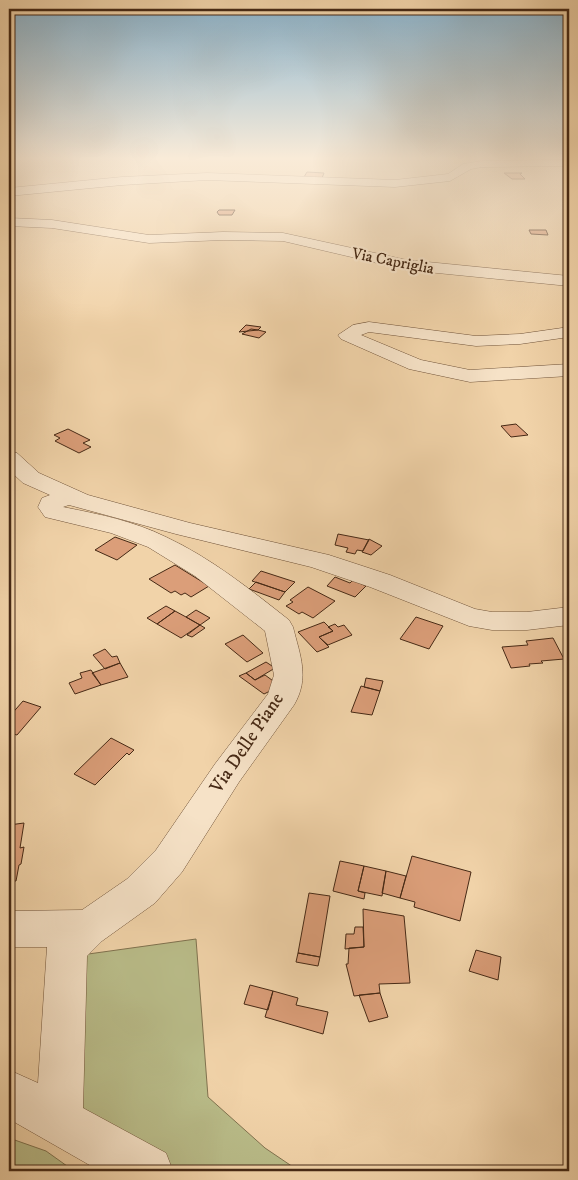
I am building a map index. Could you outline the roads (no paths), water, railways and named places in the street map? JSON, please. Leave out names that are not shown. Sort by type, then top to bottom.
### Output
[{"type":"street","name":"Via Capriglia","points":[[9,222],[52,224],[149,239],[223,236],[284,237],[407,265],[569,281]]},
{"type":"street","points":[[569,332],[520,339],[476,341],[374,328],[359,329],[347,335],[416,365],[470,376],[569,370]]},
{"type":"street","points":[[9,458],[31,478],[80,500],[185,530],[320,561],[380,581],[469,617],[492,621],[527,621],[569,616]]},
{"type":"street","name":"Via Delle Piane","points":[[80,500],[68,497],[58,499],[51,503],[50,507],[54,512],[124,529],[157,542],[226,586],[279,627],[289,674],[283,696],[227,773],[169,861],[141,891],[88,928]]},
{"type":"street","points":[[9,929],[88,928]]},
{"type":"street","points":[[59,1123],[66,948],[88,928]]},
{"type":"street","points":[[9,1093],[59,1123],[148,1171]]}]
